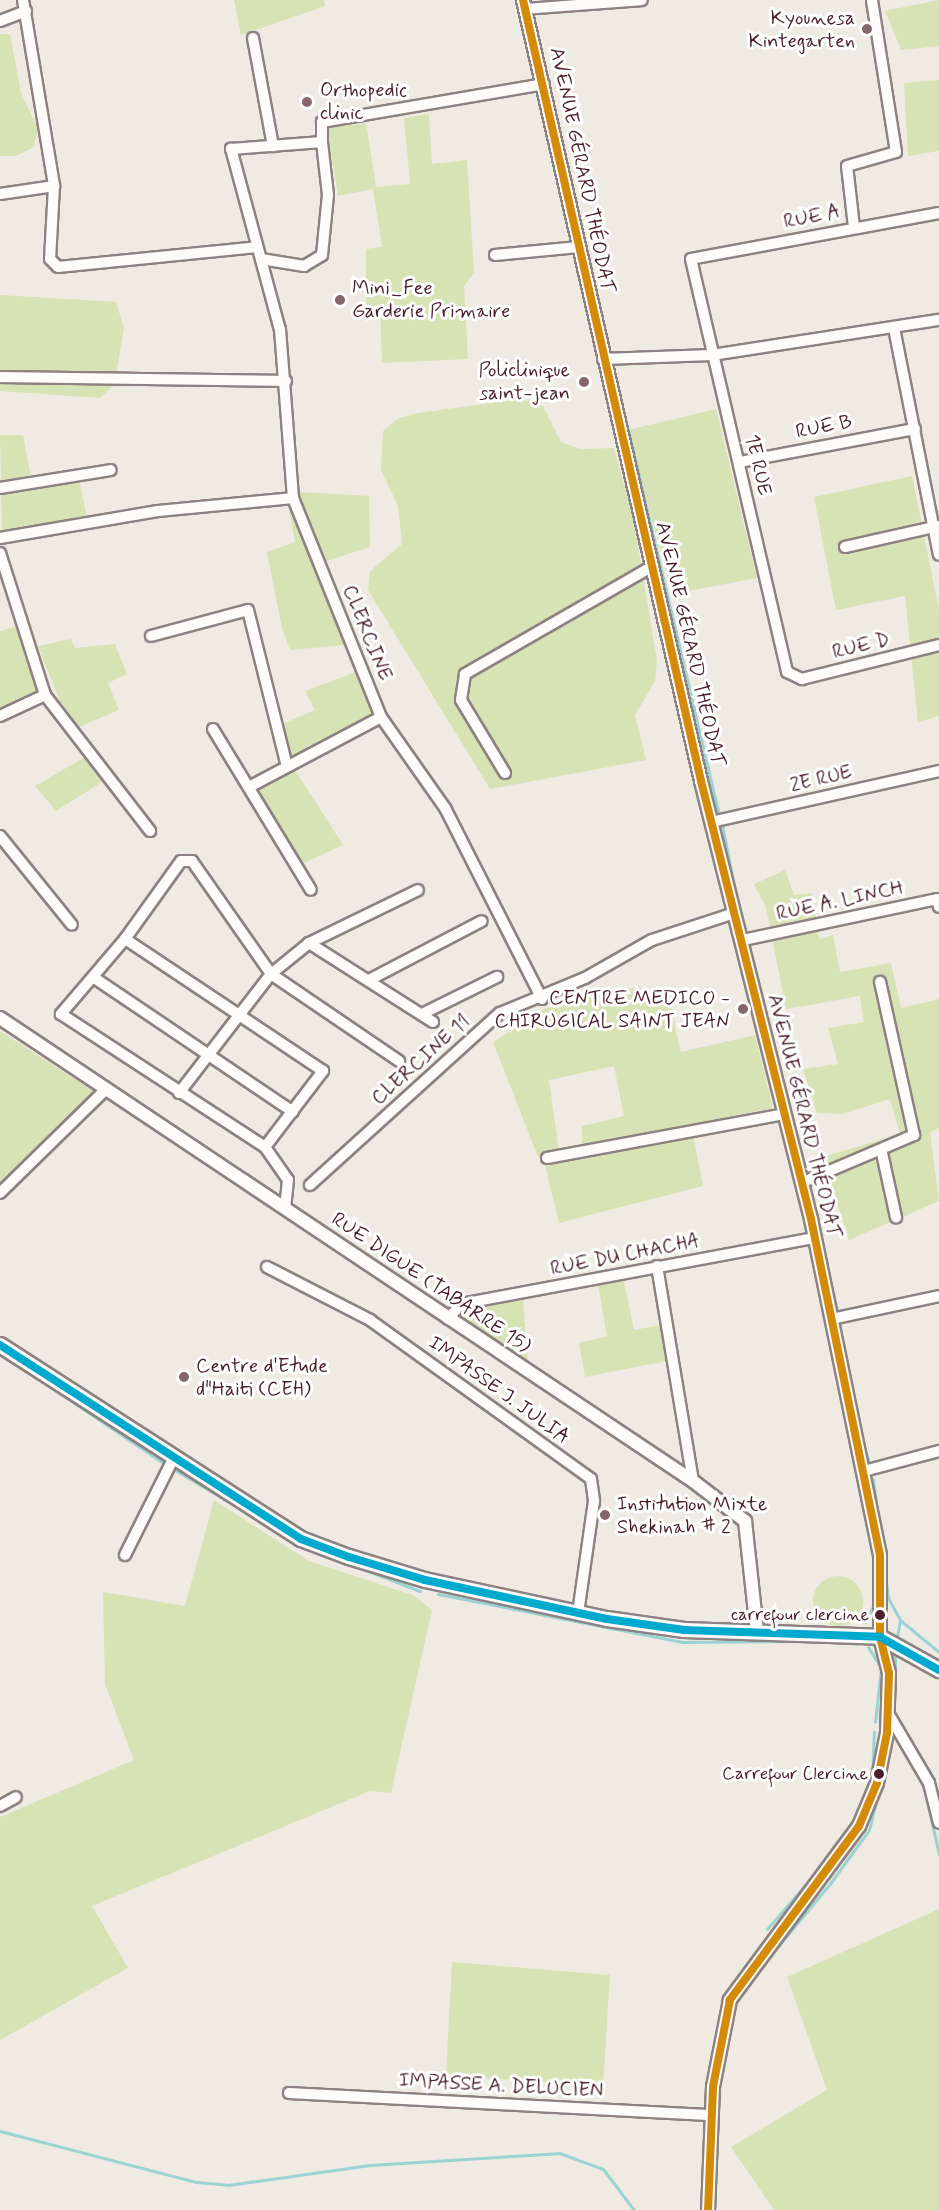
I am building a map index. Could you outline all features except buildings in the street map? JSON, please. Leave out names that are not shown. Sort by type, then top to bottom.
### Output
[{"type":"main road","points":[[0,1345],[301,1539],[349,1557],[578,1614],[684,1630],[880,1637],[939,1670]]},
{"type":"street","points":[[524,4],[642,0]]},
{"type":"street","points":[[854,227],[847,166],[896,152],[872,0]]},
{"type":"street","name":"AVENUE GÉRARD THÉODAT","points":[[524,4],[544,84],[603,359],[711,822],[734,913],[745,939],[784,1114],[836,1318],[880,1555],[880,1637],[889,1673],[888,1713],[877,1783],[859,1826],[730,2000],[718,2051],[712,2115],[708,2210]]},
{"type":"street","points":[[0,21],[25,6],[54,186],[50,259],[58,267],[257,247]]},
{"type":"street","points":[[253,38],[273,146],[322,142]]},
{"type":"street","points":[[261,259],[304,267],[322,255],[328,195],[322,122],[544,84]]},
{"type":"street","name":"CLERCINE","points":[[273,146],[231,149],[280,330],[286,381],[293,498],[381,717],[445,808],[542,999]]},
{"type":"street","points":[[0,194],[54,186]]},
{"type":"street","name":"RUE A","points":[[691,259],[939,213]]},
{"type":"street","points":[[495,255],[579,247]]},
{"type":"street","name":"1E RUE","points":[[691,259],[712,355],[792,677]]},
{"type":"street","points":[[603,359],[712,355],[939,320]]},
{"type":"street","points":[[894,328],[936,527],[939,555]]},
{"type":"street","points":[[0,377],[286,381]]},
{"type":"street","name":"RUE B","points":[[740,462],[915,429]]},
{"type":"street","points":[[0,488],[111,470]]},
{"type":"street","points":[[0,538],[158,511],[293,498]]},
{"type":"street","points":[[845,547],[936,527]]},
{"type":"street","points":[[0,553],[45,695],[150,831]]},
{"type":"street","points":[[505,773],[461,700],[465,674],[653,566]]},
{"type":"street","points":[[151,636],[249,610],[287,766]]},
{"type":"street","name":"RUE D","points":[[792,677],[939,645]]},
{"type":"street","points":[[0,716],[45,695]]},
{"type":"street","points":[[249,787],[381,717]]},
{"type":"street","points":[[213,729],[311,890]]},
{"type":"street","name":"2E RUE","points":[[711,822],[939,771]]},
{"type":"street","points":[[0,836],[72,926]]},
{"type":"street","points":[[285,1208],[288,1180],[265,1147],[61,1014],[125,939],[181,861],[192,861],[272,974],[399,1060]]},
{"type":"street","points":[[179,1093],[272,974],[309,943],[418,890]]},
{"type":"street","name":"RUE A. LINCH","points":[[745,939],[938,901]]},
{"type":"street","name":"CLERCINE 11","points":[[310,1185],[500,1012],[542,999],[652,940],[734,913]]},
{"type":"street","points":[[369,980],[482,921]]},
{"type":"street","points":[[125,939],[238,1017],[323,1071],[265,1147]]},
{"type":"street","points":[[309,943],[433,1022]]},
{"type":"street","points":[[93,977],[293,1112]]},
{"type":"street","points":[[422,1014],[496,977]]},
{"type":"street","points":[[801,1183],[882,1154],[911,1139],[915,1131],[880,982]]},
{"type":"street","name":"RUE DIGUE (TABARRE 15)","points":[[0,1018],[693,1481],[745,1521],[757,1632]]},
{"type":"street","points":[[0,1193],[105,1090]]},
{"type":"street","points":[[547,1158],[784,1114]]},
{"type":"street","points":[[882,1154],[896,1217]]},
{"type":"street","name":"RUE DU CHACHA","points":[[448,1319],[461,1304],[815,1238]]},
{"type":"street","points":[[657,1266],[693,1481]]},
{"type":"street","name":"IMPASSE J. JULIA","points":[[267,1267],[370,1320],[591,1479],[594,1502],[578,1614]]},
{"type":"street","points":[[836,1318],[939,1296]]},
{"type":"street","points":[[864,1471],[939,1451]]},
{"type":"street","points":[[125,1555],[174,1456]]},
{"type":"street","points":[[888,1713],[929,1783],[939,1823]]},
{"type":"street","points":[[0,1806],[16,1797]]},
{"type":"street","name":"IMPASSE A. DELUCIEN","points":[[288,2093],[712,2115]]},
{"type":"green space","points":[[234,0],[324,0],[325,6],[241,35]]},
{"type":"green space","points":[[939,0],[939,46],[901,50],[885,11]]},
{"type":"green space","points":[[0,34],[10,34],[21,93],[38,129],[33,148],[15,156],[0,156]]},
{"type":"green space","points":[[939,80],[939,151],[908,156],[904,83]]},
{"type":"green space","points":[[429,114],[432,164],[467,160],[474,273],[464,286],[468,359],[382,363],[380,305],[366,307],[366,249],[382,247],[373,189],[338,196],[327,128],[366,123],[376,187],[410,184],[404,118]]},
{"type":"green space","points":[[0,295],[116,302],[124,328],[114,385],[100,398],[0,391]]},
{"type":"green space","points":[[522,399],[543,406],[561,442],[580,449],[614,448],[634,521],[657,661],[655,681],[635,715],[646,760],[490,789],[368,590],[370,571],[402,544],[398,506],[381,470],[383,431],[399,418],[418,413]]},
{"type":"green space","points":[[716,409],[757,578],[672,594],[628,430]]},
{"type":"green space","points":[[0,435],[23,435],[31,477],[77,472],[87,517],[2,533]]},
{"type":"green space","points":[[912,476],[939,610],[939,716],[918,722],[905,596],[836,610],[814,497]]},
{"type":"green space","points":[[300,492],[369,496],[370,547],[312,566],[345,645],[290,650],[282,628],[267,552],[295,542],[289,510]]},
{"type":"green space","points":[[17,626],[41,695],[0,713],[0,631]]},
{"type":"green space","points":[[71,639],[75,648],[115,644],[127,674],[108,683],[119,710],[79,727],[59,699],[38,646]]},
{"type":"green space","points":[[361,670],[373,716],[292,759],[282,724],[315,710],[305,691]]},
{"type":"green space","points":[[87,756],[105,780],[56,811],[35,786]]},
{"type":"green space","points":[[293,767],[343,845],[302,864],[256,789]]},
{"type":"green space","points":[[785,870],[794,895],[812,893],[819,939],[833,935],[840,972],[891,963],[901,1008],[939,999],[939,1128],[930,1132],[939,1201],[849,1240],[823,1157],[900,1134],[890,1099],[842,1114],[817,1113],[803,1069],[838,1064],[828,1028],[864,1022],[860,996],[786,1009],[766,907],[754,884]]},
{"type":"green space","points":[[640,986],[643,995],[666,988],[681,1052],[755,1035],[773,1108],[582,1146],[582,1126],[624,1116],[614,1066],[549,1080],[559,1151],[538,1157],[493,1042],[544,1009]]},
{"type":"green space","points":[[0,1031],[93,1091],[0,1183]]},
{"type":"green space","points":[[693,1135],[703,1186],[559,1223],[545,1165]]},
{"type":"green space","points":[[624,1281],[634,1330],[661,1325],[667,1361],[585,1377],[579,1343],[607,1336],[598,1285]]},
{"type":"green space","points":[[523,1300],[528,1363],[461,1319],[462,1311]]},
{"type":"green space","points":[[214,1500],[309,1561],[413,1595],[432,1610],[391,1793],[370,1791],[92,1906],[128,1968],[0,2040],[0,1817],[134,1760],[105,1684],[103,1592],[185,1606]]},
{"type":"green space","points":[[833,1576],[843,1576],[856,1583],[863,1596],[863,1606],[856,1619],[843,1626],[833,1626],[824,1622],[817,1615],[813,1606],[813,1596],[817,1587],[824,1580]]},
{"type":"green space","points":[[939,1909],[939,2210],[774,2210],[731,2147],[827,2090],[787,1977]]},
{"type":"green space","points":[[452,1962],[610,1975],[603,2085],[446,2076]]},
{"type":"waterway","points":[[628,430],[719,816]]},
{"type":"waterway","points":[[722,825],[736,896]]},
{"type":"waterway","points":[[800,1149],[807,1176]]},
{"type":"waterway","points":[[810,1188],[811,1196]]},
{"type":"waterway","points":[[830,1281],[838,1314]]},
{"type":"waterway","points":[[839,1322],[842,1341]]},
{"type":"waterway","points":[[15,1363],[163,1463]]},
{"type":"waterway","points":[[862,1439],[869,1463]]},
{"type":"waterway","points":[[175,1470],[256,1518]]},
{"type":"waterway","points":[[873,1479],[888,1598],[900,1620],[897,1637]]},
{"type":"waterway","points":[[350,1564],[420,1591]]},
{"type":"waterway","points":[[438,1594],[682,1642],[809,1641]]},
{"type":"waterway","points":[[865,1622],[875,1602]]},
{"type":"waterway","points":[[900,1620],[939,1652]]},
{"type":"waterway","points":[[849,1643],[858,1644]]},
{"type":"waterway","points":[[868,1647],[881,1668],[875,1722]]},
{"type":"waterway","points":[[895,1654],[895,1673]]},
{"type":"waterway","points":[[872,1777],[874,1732]]},
{"type":"waterway","points":[[910,1740],[917,1751]]},
{"type":"waterway","points":[[829,1885],[869,1830],[891,1741]]},
{"type":"waterway","points":[[922,1780],[939,1854]]},
{"type":"waterway","points":[[767,1929],[827,1860]]},
{"type":"waterway","points":[[769,1957],[828,1886]]},
{"type":"waterway","points":[[0,2131],[196,2182],[228,2185],[370,2165],[559,2153],[603,2169],[634,2210]]},
{"type":"transit line","points":[[523,0],[701,781],[811,1219],[880,1555],[880,1637],[889,1673],[887,1733],[877,1783],[859,1826],[730,2000],[713,2087],[708,2210]]},
{"type":"transit line","points":[[0,1345],[301,1539],[349,1557],[425,1580],[607,1619],[684,1630],[880,1637],[939,1670]]},
{"type":"place","name":"Kyounesa Kintegarten","points":[[867,29]]},
{"type":"place","name":"Orthopedic clinic","points":[[307,102]]},
{"type":"place","name":"Mini_Fee Garderie Primaire","points":[[340,300]]},
{"type":"place","name":"Policlinique saint-jean","points":[[584,382]]},
{"type":"place","name":"CENTRE MEDICO - CHIRUGICAL SAINT JEAN","points":[[743,1009]]},
{"type":"place","name":"Centre d'Etude d\"Haiti (CEH)","points":[[184,1377]]},
{"type":"place","name":"Institution Mixte Shekinah # 2","points":[[605,1515]]},
{"type":"place","name":"carrefour clercine","points":[[880,1615]]},
{"type":"place","name":"Carrefour Clercine","points":[[879,1774]]}]
